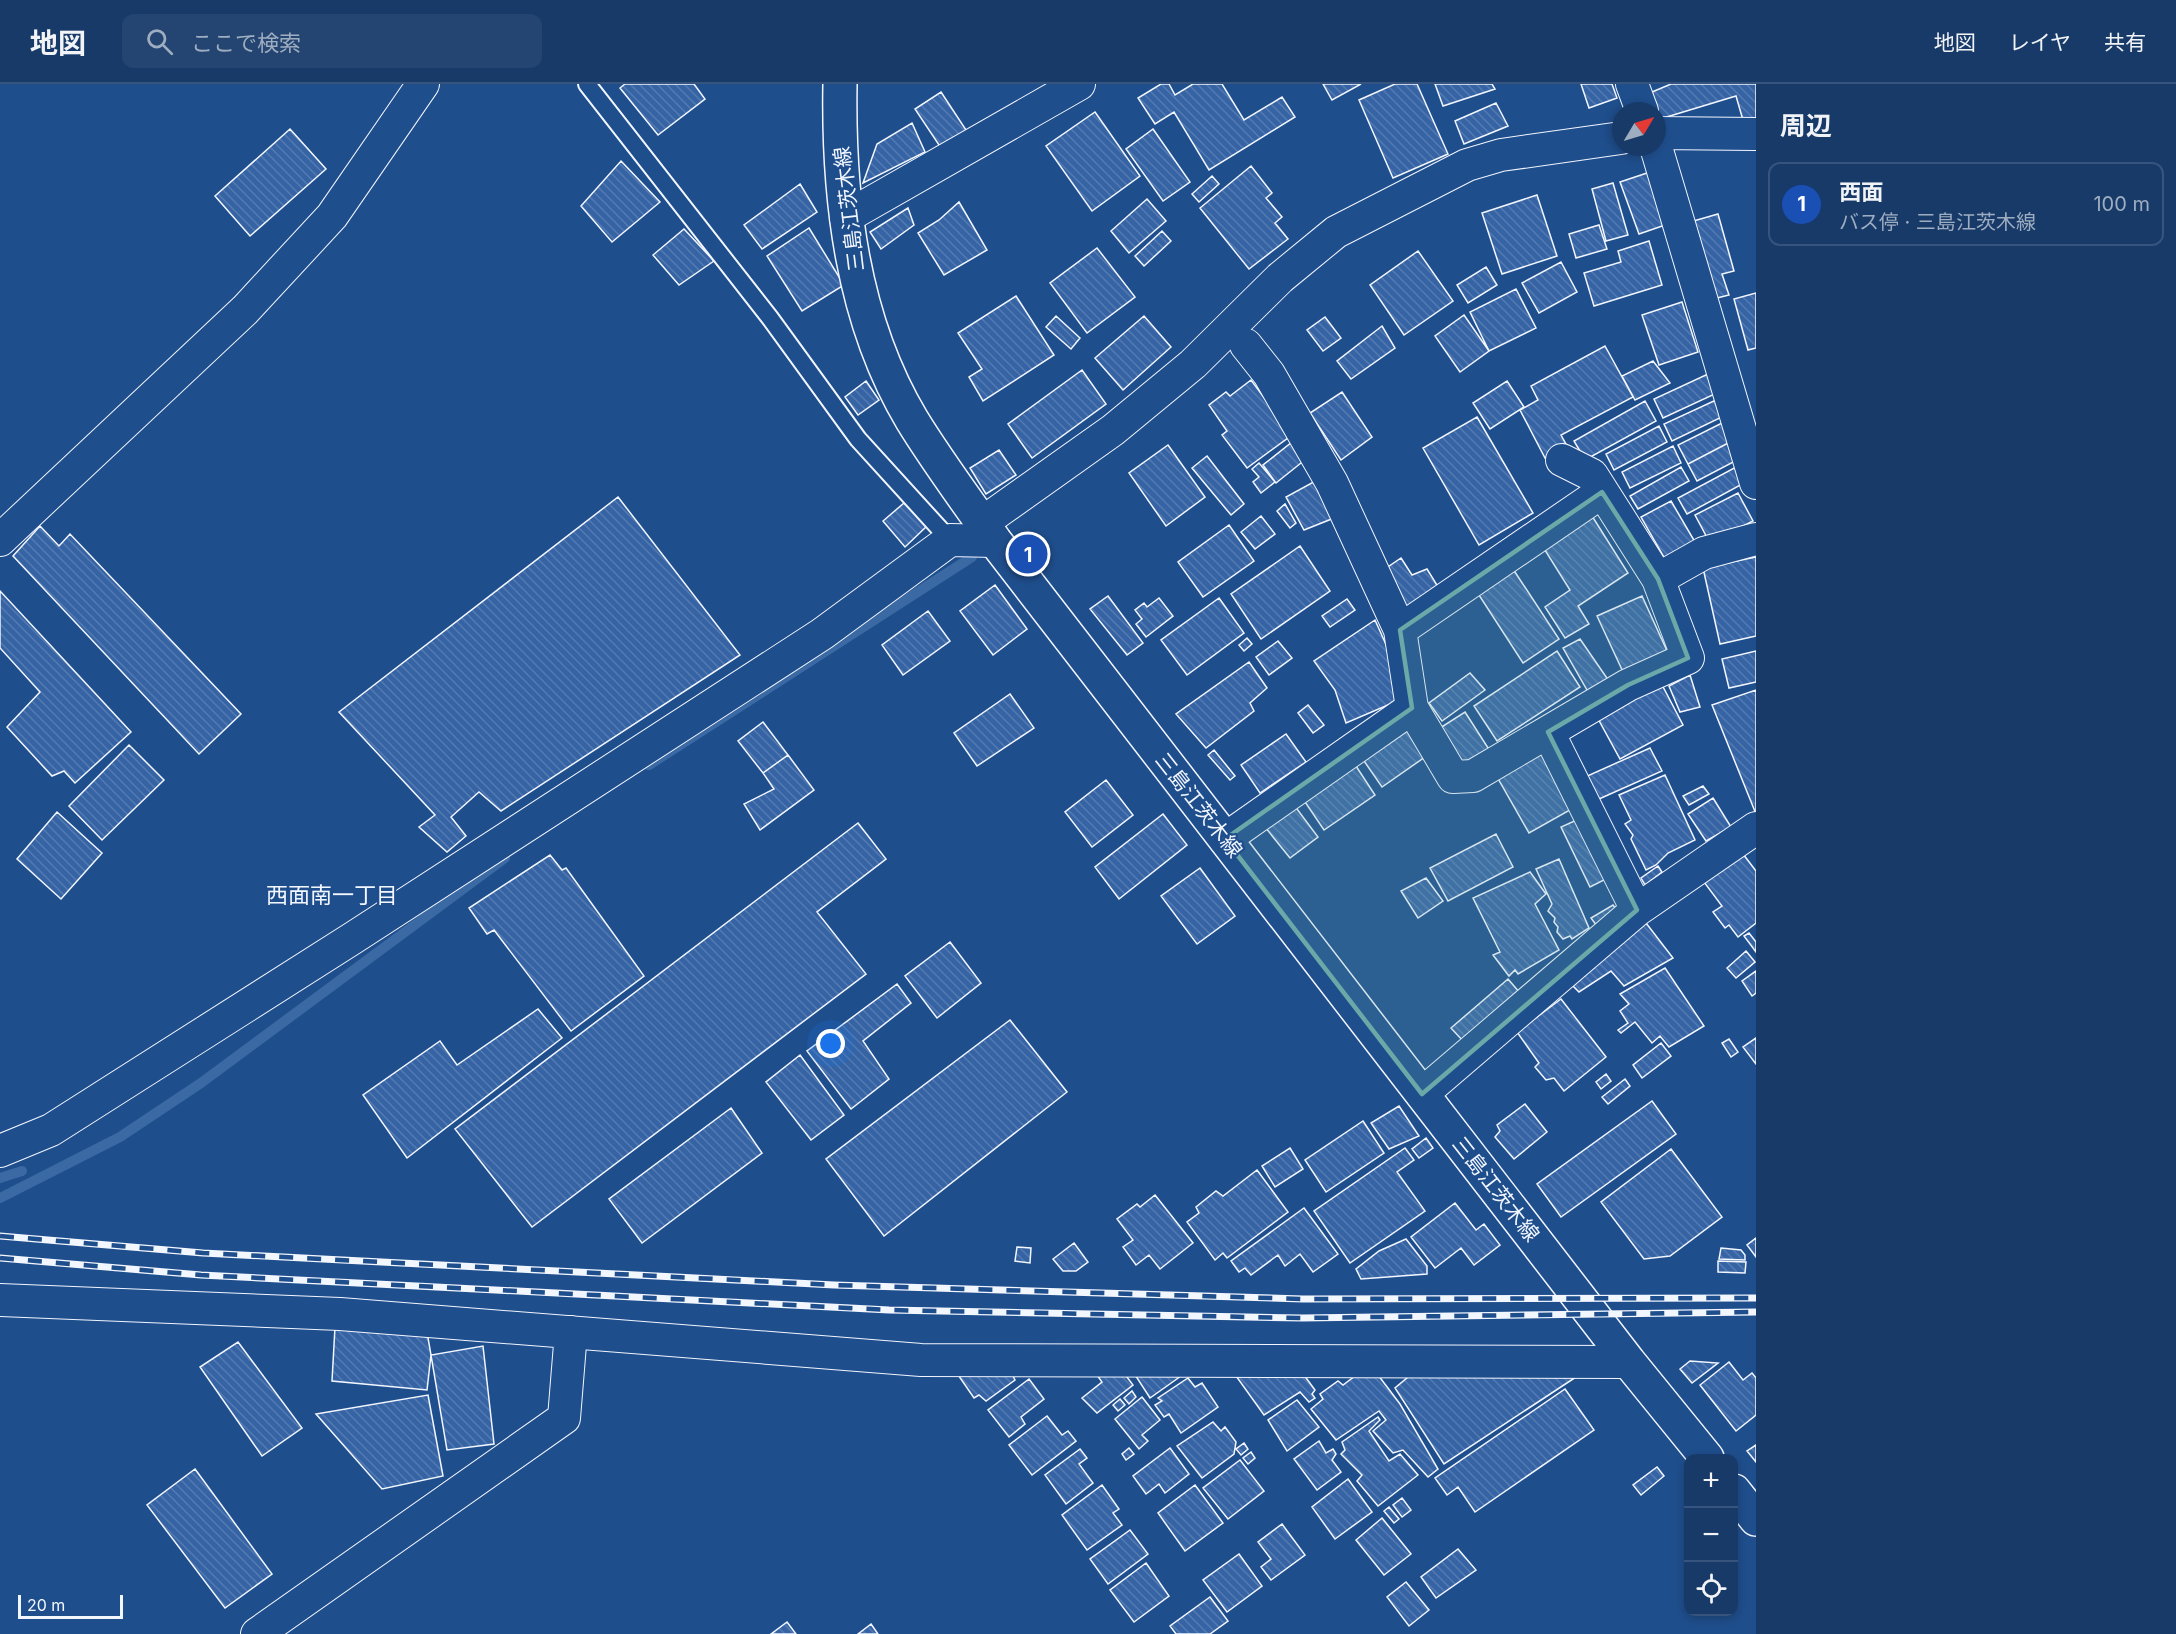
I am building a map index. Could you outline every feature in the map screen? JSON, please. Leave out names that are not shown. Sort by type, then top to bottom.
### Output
[{"type":"main road","name":"三島江茨木線","points":[[840,84],[846,217],[852,258],[875,344],[911,419],[988,532],[1629,1362],[1704,1454]]},
{"type":"main road","points":[[1738,1496],[1756,1519]]},
{"type":"street","points":[[0,540],[245,310],[332,216],[423,84]]},
{"type":"street","points":[[846,217],[1079,84]]},
{"type":"street","points":[[1632,84],[1639,102]]},
{"type":"street","points":[[1666,134],[1756,134]]},
{"type":"street","points":[[0,1151],[51,1130],[354,938],[822,634],[950,540],[988,532],[1193,364],[1281,278],[1336,232],[1467,165],[1501,155],[1612,139]]},
{"type":"street","points":[[1659,156],[1756,483]]},
{"type":"street","points":[[1246,345],[1269,374],[1332,483],[1400,630],[1412,708],[1453,777],[1473,776],[1628,685],[1688,658],[1658,579],[1592,475],[1562,460]]},
{"type":"street","points":[[1400,630],[1602,492]]},
{"type":"street","points":[[1658,579],[1704,553],[1756,539]]},
{"type":"street","points":[[1225,839],[1412,708]]},
{"type":"street","points":[[1548,732],[1637,910]]},
{"type":"street","points":[[1422,1094],[1637,910],[1756,828]]},
{"type":"street","points":[[0,1300],[340,1314],[921,1360],[1629,1362]]},
{"type":"street","points":[[276,1629],[564,1418],[571,1332]]},
{"type":"lane","points":[[587,84],[770,318],[858,439],[950,540]]},
{"type":"highlighted area","points":[[1602,492],[1658,579],[1688,658],[1628,685],[1548,732],[1637,910],[1422,1094],[1225,839],[1412,708],[1400,630]]},
{"type":"building","points":[[625,84],[694,84],[705,99],[658,135],[620,88]]},
{"type":"building","points":[[1161,84],[1169,84],[1175,95],[1193,84],[1222,84],[1244,120],[1282,97],[1295,117],[1209,170],[1174,112],[1155,124],[1138,98]]},
{"type":"building","points":[[1323,84],[1361,84],[1332,100]]},
{"type":"building","points":[[1395,84],[1417,84],[1448,154],[1393,178],[1359,100]]},
{"type":"building","points":[[1435,84],[1492,84],[1495,89],[1443,106]]},
{"type":"building","points":[[1581,84],[1612,84],[1617,98],[1589,108]]},
{"type":"building","points":[[1671,84],[1756,84],[1756,124],[1745,127],[1736,96],[1666,117],[1666,102],[1655,102],[1652,92]]},
{"type":"building","points":[[941,92],[968,133],[943,151],[915,109]]},
{"type":"building","points":[[1496,103],[1508,126],[1464,144],[1455,121]]},
{"type":"building","points":[[1095,112],[1140,176],[1092,211],[1046,146]]},
{"type":"building","points":[[912,123],[925,152],[863,183],[877,144]]},
{"type":"building","points":[[290,129],[326,169],[250,236],[215,196]]},
{"type":"building","points":[[1153,129],[1190,182],[1163,201],[1126,149]]},
{"type":"building","points":[[621,161],[660,202],[612,242],[581,206]]},
{"type":"building","points":[[1251,166],[1272,193],[1266,198],[1282,217],[1275,223],[1288,239],[1249,269],[1200,208]]},
{"type":"building","points":[[1650,172],[1668,224],[1639,234],[1620,182]]},
{"type":"building","points":[[1212,176],[1219,184],[1199,202],[1192,194]]},
{"type":"building","points":[[1613,183],[1628,235],[1606,241],[1592,189]]},
{"type":"building","points":[[800,184],[817,212],[762,249],[744,225]]},
{"type":"building","points":[[1537,195],[1557,256],[1502,274],[1482,213]]},
{"type":"building","points":[[1147,199],[1166,221],[1129,253],[1111,231]]},
{"type":"building","points":[[959,202],[987,250],[944,275],[918,233],[939,220]]},
{"type":"building","points":[[908,208],[914,225],[881,249],[870,232]]},
{"type":"building","points":[[1718,214],[1734,271],[1722,274],[1729,295],[1713,299],[1690,222]]},
{"type":"building","points":[[1599,225],[1607,249],[1576,258],[1569,234]]},
{"type":"building","points":[[809,228],[844,285],[802,311],[767,256]]},
{"type":"building","points":[[684,229],[714,261],[679,285],[653,255]]},
{"type":"building","points":[[1162,231],[1171,241],[1144,266],[1135,256]]},
{"type":"building","points":[[1649,241],[1662,285],[1594,306],[1584,273],[1621,262],[1618,251]]},
{"type":"building","points":[[1097,248],[1135,297],[1087,333],[1050,283]]},
{"type":"building","points":[[1418,251],[1453,301],[1404,335],[1370,285]]},
{"type":"building","points":[[1561,262],[1577,292],[1539,313],[1522,283]]},
{"type":"building","points":[[1486,267],[1497,285],[1468,303],[1457,285]]},
{"type":"building","points":[[1516,289],[1536,328],[1489,351],[1470,312]]},
{"type":"building","points":[[1756,293],[1756,348],[1748,350],[1734,299]]},
{"type":"building","points":[[1016,296],[1054,355],[983,401],[969,377],[982,369],[958,333]]},
{"type":"building","points":[[1682,302],[1698,352],[1659,365],[1642,315]]},
{"type":"building","points":[[1464,315],[1489,351],[1460,372],[1435,336]]},
{"type":"building","points":[[1056,316],[1080,338],[1071,349],[1046,327]]},
{"type":"building","points":[[1144,316],[1171,347],[1123,390],[1095,358]]},
{"type":"building","points":[[1325,317],[1341,338],[1323,351],[1307,330]]},
{"type":"building","points":[[1382,326],[1395,348],[1351,379],[1337,361]]},
{"type":"building","points":[[1605,346],[1633,397],[1561,435],[1567,446],[1545,458],[1520,410],[1538,400],[1531,386]]},
{"type":"building","points":[[1653,361],[1670,383],[1635,400],[1622,376]]},
{"type":"building","points":[[1082,370],[1106,404],[1032,458],[1008,424]]},
{"type":"building","points":[[1708,374],[1717,393],[1663,418],[1654,399]]},
{"type":"building","points":[[1251,380],[1292,435],[1247,468],[1222,435],[1227,431],[1209,405],[1226,392],[1230,396]]},
{"type":"building","points":[[866,381],[879,400],[858,415],[845,397]]},
{"type":"building","points":[[1507,381],[1524,407],[1490,429],[1473,403]]},
{"type":"building","points":[[1342,392],[1372,437],[1341,460],[1310,413]]},
{"type":"building","points":[[1716,400],[1724,416],[1672,441],[1664,424]]},
{"type":"building","points":[[1645,401],[1656,421],[1585,460],[1574,441]]},
{"type":"building","points":[[1477,417],[1533,513],[1479,545],[1423,448]]},
{"type":"building","points":[[1722,423],[1732,441],[1688,464],[1678,445]]},
{"type":"building","points":[[1659,426],[1667,442],[1614,470],[1606,454]]},
{"type":"building","points":[[1732,441],[1741,458],[1697,481],[1688,464]]},
{"type":"building","points":[[1292,442],[1306,459],[1276,483],[1263,465]]},
{"type":"building","points":[[1168,445],[1205,497],[1166,526],[1129,473]]},
{"type":"building","points":[[1673,446],[1681,463],[1630,488],[1622,472]]},
{"type":"building","points":[[999,450],[1016,475],[986,494],[970,468]]},
{"type":"building","points":[[1207,456],[1244,504],[1231,515],[1192,468]]},
{"type":"building","points":[[1259,463],[1275,482],[1261,493],[1253,482],[1259,477],[1252,469]]},
{"type":"building","points":[[1738,466],[1746,482],[1687,514],[1678,498]]},
{"type":"building","points":[[1681,467],[1689,481],[1638,509],[1630,496]]},
{"type":"building","points":[[1319,479],[1339,516],[1304,530],[1286,497]]},
{"type":"building","points":[[1738,493],[1753,521],[1710,543],[1695,515]]},
{"type":"building","points":[[618,497],[740,655],[501,811],[479,792],[451,817],[466,836],[447,852],[419,827],[435,815],[339,712]]},
{"type":"building","points":[[1671,501],[1695,542],[1665,559],[1641,517]]},
{"type":"building","points":[[904,503],[927,526],[905,547],[883,521]]},
{"type":"building","points":[[1285,504],[1296,523],[1290,528],[1277,511]]},
{"type":"building","points":[[1261,516],[1275,534],[1255,549],[1241,532]]},
{"type":"building","points":[[1592,516],[1628,573],[1578,606],[1589,624],[1565,638],[1545,607],[1570,590],[1543,547]]},
{"type":"building","points":[[1229,525],[1254,561],[1203,597],[1178,562]]},
{"type":"building","points":[[40,526],[59,546],[70,534],[241,714],[199,754],[13,556]]},
{"type":"building","points":[[1300,546],[1330,591],[1261,639],[1231,594]]},
{"type":"building","points":[[1756,557],[1756,636],[1720,644],[1703,568]]},
{"type":"building","points":[[1401,558],[1412,575],[1427,569],[1440,590],[1409,612],[1382,571]]},
{"type":"building","points":[[1513,569],[1559,639],[1523,663],[1477,592]]},
{"type":"building","points":[[995,585],[1027,629],[993,655],[960,611]]},
{"type":"building","points":[[0,591],[131,732],[75,783],[64,771],[52,776],[7,727],[40,692],[0,648]]},
{"type":"building","points":[[1108,596],[1143,643],[1127,655],[1090,609]]},
{"type":"building","points":[[1642,596],[1668,653],[1624,674],[1597,616]]},
{"type":"building","points":[[1159,598],[1173,616],[1146,637],[1136,624],[1142,619],[1135,610],[1144,603],[1147,607]]},
{"type":"building","points":[[1219,598],[1244,633],[1187,675],[1161,640]]},
{"type":"building","points":[[1347,599],[1355,610],[1330,627],[1322,616]]},
{"type":"building","points":[[928,611],[950,641],[903,675],[882,645]]},
{"type":"building","points":[[1375,620],[1392,658],[1395,702],[1346,723],[1335,690],[1314,661]]},
{"type":"building","points":[[1247,638],[1252,644],[1244,651],[1239,645]]},
{"type":"building","points":[[1580,639],[1611,684],[1591,697],[1563,648]]},
{"type":"building","points":[[1278,641],[1292,658],[1269,675],[1256,657]]},
{"type":"building","points":[[1557,651],[1580,687],[1497,741],[1474,706]]},
{"type":"building","points":[[1756,651],[1756,682],[1729,688],[1722,659]]},
{"type":"building","points":[[1249,662],[1267,688],[1250,703],[1254,711],[1206,748],[1176,714]]},
{"type":"building","points":[[1470,673],[1485,690],[1442,721],[1429,703]]},
{"type":"building","points":[[1690,675],[1700,707],[1680,712],[1669,686]]},
{"type":"building","points":[[1660,681],[1683,725],[1620,759],[1596,715]]},
{"type":"building","points":[[1756,690],[1756,814],[1712,705]]},
{"type":"building","points":[[1010,694],[1034,728],[977,766],[954,733]]},
{"type":"building","points":[[1308,705],[1324,725],[1313,733],[1298,713]]},
{"type":"building","points":[[1465,712],[1490,751],[1464,767],[1440,728]]},
{"type":"building","points":[[1415,721],[1435,750],[1382,787],[1362,758]]},
{"type":"building","points":[[763,722],[788,755],[763,773],[738,741]]},
{"type":"building","points":[[1286,734],[1306,762],[1260,793],[1241,765]]},
{"type":"building","points":[[1540,741],[1577,806],[1529,833],[1492,768]]},
{"type":"building","points":[[129,745],[164,780],[102,840],[69,806]]},
{"type":"building","points":[[1650,748],[1662,771],[1599,799],[1585,777]]},
{"type":"building","points":[[1214,750],[1235,776],[1230,780],[1208,755]]},
{"type":"building","points":[[788,755],[814,790],[760,830],[744,804],[774,789],[763,773]]},
{"type":"building","points":[[1354,763],[1375,795],[1324,830],[1303,799]]},
{"type":"building","points":[[1665,775],[1695,840],[1668,853],[1656,865],[1646,870],[1631,839],[1633,835],[1625,824],[1631,820],[1619,795]]},
{"type":"building","points":[[1106,780],[1133,815],[1092,847],[1065,812]]},
{"type":"building","points":[[1703,786],[1709,794],[1689,805],[1683,796]]},
{"type":"building","points":[[1713,798],[1731,827],[1706,841],[1688,814]]},
{"type":"building","points":[[1294,805],[1318,837],[1290,858],[1265,827]]},
{"type":"building","points":[[57,812],[102,853],[61,899],[17,859]]},
{"type":"building","points":[[1163,814],[1187,845],[1119,899],[1095,867]]},
{"type":"building","points":[[1581,818],[1610,877],[1590,887],[1561,827]]},
{"type":"building","points":[[858,823],[886,859],[817,912],[866,974],[532,1227],[455,1129]]},
{"type":"building","points":[[1496,834],[1513,867],[1448,901],[1430,868]]},
{"type":"building","points":[[1743,854],[1756,871],[1756,923],[1738,937],[1729,925],[1725,928],[1713,912],[1722,906],[1704,882]]},
{"type":"building","points":[[550,855],[562,870],[566,868],[644,976],[571,1031],[494,930],[487,934],[469,908]]},
{"type":"building","points":[[1559,859],[1589,928],[1572,939],[1570,936],[1563,939],[1557,932],[1555,918],[1548,911],[1552,904],[1536,869]]},
{"type":"building","points":[[1658,866],[1662,872],[1645,885],[1641,878]]},
{"type":"building","points":[[1200,868],[1235,916],[1197,944],[1161,896]]},
{"type":"building","points":[[1530,872],[1546,894],[1535,904],[1559,950],[1518,974],[1515,970],[1509,976],[1493,955],[1500,952],[1473,898]]},
{"type":"building","points":[[1426,878],[1443,901],[1418,918],[1401,891]]},
{"type":"building","points":[[1613,905],[1618,912],[1599,929],[1591,918]]},
{"type":"building","points":[[1646,923],[1673,958],[1624,986],[1611,971],[1579,992],[1569,982]]},
{"type":"building","points":[[1749,933],[1756,942],[1756,952],[1744,936]]},
{"type":"building","points":[[950,942],[981,983],[937,1018],[905,976]]},
{"type":"building","points":[[1746,951],[1755,962],[1736,978],[1727,968]]},
{"type":"building","points":[[1665,968],[1704,1026],[1669,1047],[1660,1036],[1652,1043],[1635,1022],[1621,1033],[1618,1030],[1628,1023],[1620,1011],[1629,1004],[1620,994]]},
{"type":"building","points":[[1756,971],[1756,993],[1752,996],[1742,981]]},
{"type":"building","points":[[1508,979],[1520,993],[1464,1042],[1451,1028]]},
{"type":"building","points":[[897,984],[911,1003],[863,1041],[889,1079],[851,1109],[807,1051]]},
{"type":"building","points":[[1561,999],[1606,1057],[1564,1091],[1554,1078],[1546,1080],[1535,1067],[1539,1063],[1517,1032]]},
{"type":"building","points":[[538,1009],[562,1038],[407,1158],[363,1095],[440,1041],[457,1065]]},
{"type":"building","points":[[1010,1020],[1067,1092],[884,1236],[826,1159]]},
{"type":"building","points":[[1756,1038],[1756,1064],[1743,1047]]},
{"type":"building","points":[[1729,1039],[1738,1052],[1731,1057],[1722,1043]]},
{"type":"building","points":[[1661,1043],[1671,1056],[1642,1078],[1633,1065]]},
{"type":"building","points":[[800,1055],[844,1115],[811,1140],[766,1082]]},
{"type":"building","points":[[1606,1074],[1611,1081],[1601,1089],[1596,1082]]},
{"type":"building","points":[[1625,1079],[1630,1086],[1608,1104],[1602,1097]]},
{"type":"building","points":[[1652,1101],[1676,1134],[1561,1217],[1537,1184]]},
{"type":"building","points":[[1525,1104],[1547,1132],[1514,1159],[1495,1137],[1500,1131],[1497,1125]]},
{"type":"building","points":[[1399,1106],[1419,1136],[1389,1149],[1371,1123]]},
{"type":"building","points":[[731,1108],[762,1153],[642,1243],[609,1199]]},
{"type":"building","points":[[1363,1121],[1384,1153],[1326,1192],[1305,1160]]},
{"type":"building","points":[[1426,1138],[1433,1148],[1419,1158],[1412,1149]]},
{"type":"building","points":[[1290,1148],[1303,1169],[1275,1187],[1262,1166]]},
{"type":"building","points":[[1405,1148],[1414,1160],[1397,1172],[1425,1211],[1350,1263],[1314,1211]]},
{"type":"building","points":[[1671,1149],[1722,1217],[1670,1256],[1644,1259],[1601,1202]]},
{"type":"building","points":[[1257,1170],[1288,1212],[1227,1258],[1223,1253],[1215,1260],[1187,1222],[1199,1213],[1196,1207],[1216,1191],[1223,1196]]},
{"type":"building","points":[[1155,1195],[1193,1243],[1160,1269],[1149,1255],[1136,1265],[1123,1247],[1133,1240],[1117,1219],[1137,1204],[1140,1207]]},
{"type":"building","points":[[1455,1203],[1476,1230],[1484,1224],[1500,1245],[1474,1265],[1461,1248],[1435,1268],[1411,1237]]},
{"type":"building","points":[[1304,1208],[1338,1254],[1313,1272],[1300,1254],[1285,1266],[1278,1255],[1251,1275],[1245,1268],[1239,1272],[1231,1261]]},
{"type":"building","points":[[1756,1238],[1756,1257],[1747,1245]]},
{"type":"building","points":[[1406,1239],[1427,1266],[1427,1274],[1361,1279],[1356,1269],[1379,1251]]},
{"type":"building","points":[[1074,1243],[1088,1262],[1076,1271],[1063,1271],[1053,1259]]},
{"type":"building","points":[[1017,1247],[1031,1248],[1030,1263],[1015,1261]]},
{"type":"building","points":[[1721,1248],[1741,1250],[1745,1255],[1745,1260],[1719,1259]]},
{"type":"building","points":[[1718,1261],[1746,1262],[1745,1273],[1718,1272]]},
{"type":"building","points":[[335,1327],[427,1332],[431,1355],[427,1390],[332,1381]]},
{"type":"building","points":[[238,1342],[302,1428],[262,1456],[200,1367]]},
{"type":"building","points":[[483,1346],[494,1444],[447,1450],[431,1355]]},
{"type":"building","points":[[1690,1361],[1718,1363],[1692,1383],[1680,1369]]},
{"type":"building","points":[[1729,1362],[1743,1380],[1752,1373],[1756,1378],[1756,1415],[1736,1431],[1700,1385]]},
{"type":"building","points":[[1118,1365],[1133,1385],[1097,1413],[1082,1398],[1102,1382],[1092,1368]]},
{"type":"building","points":[[952,1366],[1010,1370],[1015,1380],[986,1401],[979,1395],[974,1398]]},
{"type":"building","points":[[1130,1367],[1181,1376],[1150,1398]]},
{"type":"building","points":[[1298,1367],[1315,1390],[1312,1394],[1315,1398],[1309,1402],[1300,1392],[1264,1415],[1231,1369]]},
{"type":"building","points":[[1419,1368],[1576,1377],[1444,1464],[1395,1388]]},
{"type":"building","points":[[1363,1370],[1375,1371],[1400,1404],[1438,1469],[1428,1477],[1403,1450],[1393,1453],[1373,1431],[1386,1420],[1379,1411],[1336,1440],[1311,1409],[1323,1399],[1320,1394],[1338,1381],[1343,1385]]},
{"type":"building","points":[[1188,1378],[1195,1387],[1202,1383],[1218,1407],[1181,1433],[1169,1414],[1164,1417],[1155,1405],[1162,1401],[1158,1398]]},
{"type":"building","points":[[1029,1379],[1044,1399],[1021,1417],[1025,1424],[1009,1437],[988,1410]]},
{"type":"building","points":[[1565,1389],[1594,1430],[1475,1512],[1458,1487],[1447,1495],[1435,1478]]},
{"type":"building","points":[[1132,1391],[1136,1397],[1129,1404],[1124,1398]]},
{"type":"building","points":[[428,1395],[443,1476],[382,1489],[316,1414]]},
{"type":"building","points":[[1142,1397],[1160,1420],[1142,1435],[1148,1441],[1139,1449],[1115,1419]]},
{"type":"building","points":[[1120,1399],[1125,1405],[1118,1411],[1113,1405]]},
{"type":"building","points":[[1297,1400],[1319,1427],[1287,1451],[1268,1420]]},
{"type":"building","points":[[1047,1416],[1062,1435],[1068,1431],[1076,1441],[1032,1475],[1009,1445]]},
{"type":"building","points":[[1378,1417],[1380,1420],[1369,1431],[1389,1461],[1400,1454],[1418,1475],[1378,1506],[1357,1481],[1362,1475],[1341,1454],[1345,1450],[1342,1442]]},
{"type":"building","points":[[1213,1422],[1221,1431],[1225,1427],[1236,1442],[1234,1454],[1202,1478],[1177,1446]]},
{"type":"building","points":[[1319,1441],[1326,1453],[1333,1449],[1336,1454],[1332,1460],[1341,1472],[1317,1490],[1294,1459]]},
{"type":"building","points":[[1244,1443],[1248,1449],[1241,1455],[1236,1449]]},
{"type":"building","points":[[1756,1445],[1756,1462],[1747,1451]]},
{"type":"building","points":[[1129,1448],[1134,1454],[1126,1460],[1122,1454]]},
{"type":"building","points":[[1170,1448],[1189,1474],[1165,1493],[1159,1484],[1146,1494],[1133,1476]]},
{"type":"building","points":[[1080,1449],[1087,1458],[1079,1464],[1093,1483],[1066,1504],[1045,1475]]},
{"type":"building","points":[[1251,1452],[1255,1458],[1248,1464],[1243,1458]]},
{"type":"building","points":[[1240,1460],[1264,1491],[1228,1519],[1203,1488]]},
{"type":"building","points":[[1657,1467],[1664,1476],[1641,1495],[1633,1485]]},
{"type":"building","points":[[195,1469],[272,1574],[225,1608],[147,1505]]},
{"type":"building","points":[[1348,1479],[1372,1512],[1335,1539],[1312,1507]]},
{"type":"building","points":[[1102,1485],[1119,1509],[1113,1513],[1122,1525],[1087,1550],[1062,1515]]},
{"type":"building","points":[[1195,1485],[1223,1523],[1185,1551],[1158,1513]]},
{"type":"building","points":[[1402,1498],[1411,1510],[1402,1517],[1393,1505]]},
{"type":"building","points":[[1389,1507],[1399,1519],[1394,1523],[1384,1511]]},
{"type":"building","points":[[1382,1518],[1411,1554],[1384,1575],[1356,1540]]},
{"type":"building","points":[[1282,1524],[1305,1555],[1271,1580],[1261,1567],[1271,1559],[1258,1542]]},
{"type":"building","points":[[1130,1530],[1148,1554],[1108,1584],[1090,1559]]},
{"type":"building","points":[[1458,1549],[1476,1570],[1436,1598],[1421,1577]]},
{"type":"building","points":[[1239,1554],[1262,1586],[1227,1612],[1203,1580]]},
{"type":"building","points":[[1146,1563],[1169,1596],[1134,1622],[1110,1590]]},
{"type":"building","points":[[1406,1582],[1429,1610],[1409,1626],[1387,1597]]},
{"type":"building","points":[[1210,1597],[1228,1621],[1210,1634],[1176,1634],[1170,1626]]},
{"type":"building","points":[[787,1622],[796,1634],[771,1634]]},
{"type":"building","points":[[871,1624],[878,1634],[858,1634]]},
{"type":"waterway","points":[[649,765],[972,557]]},
{"type":"waterway","points":[[0,1198],[120,1137],[201,1083],[505,858]]},
{"type":"waterway","points":[[0,1178],[22,1171]]},
{"type":"railway","points":[[0,1236],[203,1253],[834,1285],[1303,1299],[1756,1298]]},
{"type":"railway","points":[[0,1258],[201,1275],[889,1310],[1302,1318],[1756,1312]]},
{"type":"place","name":"西面","points":[[1028,554]]},
{"type":"district","name":"西面南一丁目","points":[[332,895]]}]
